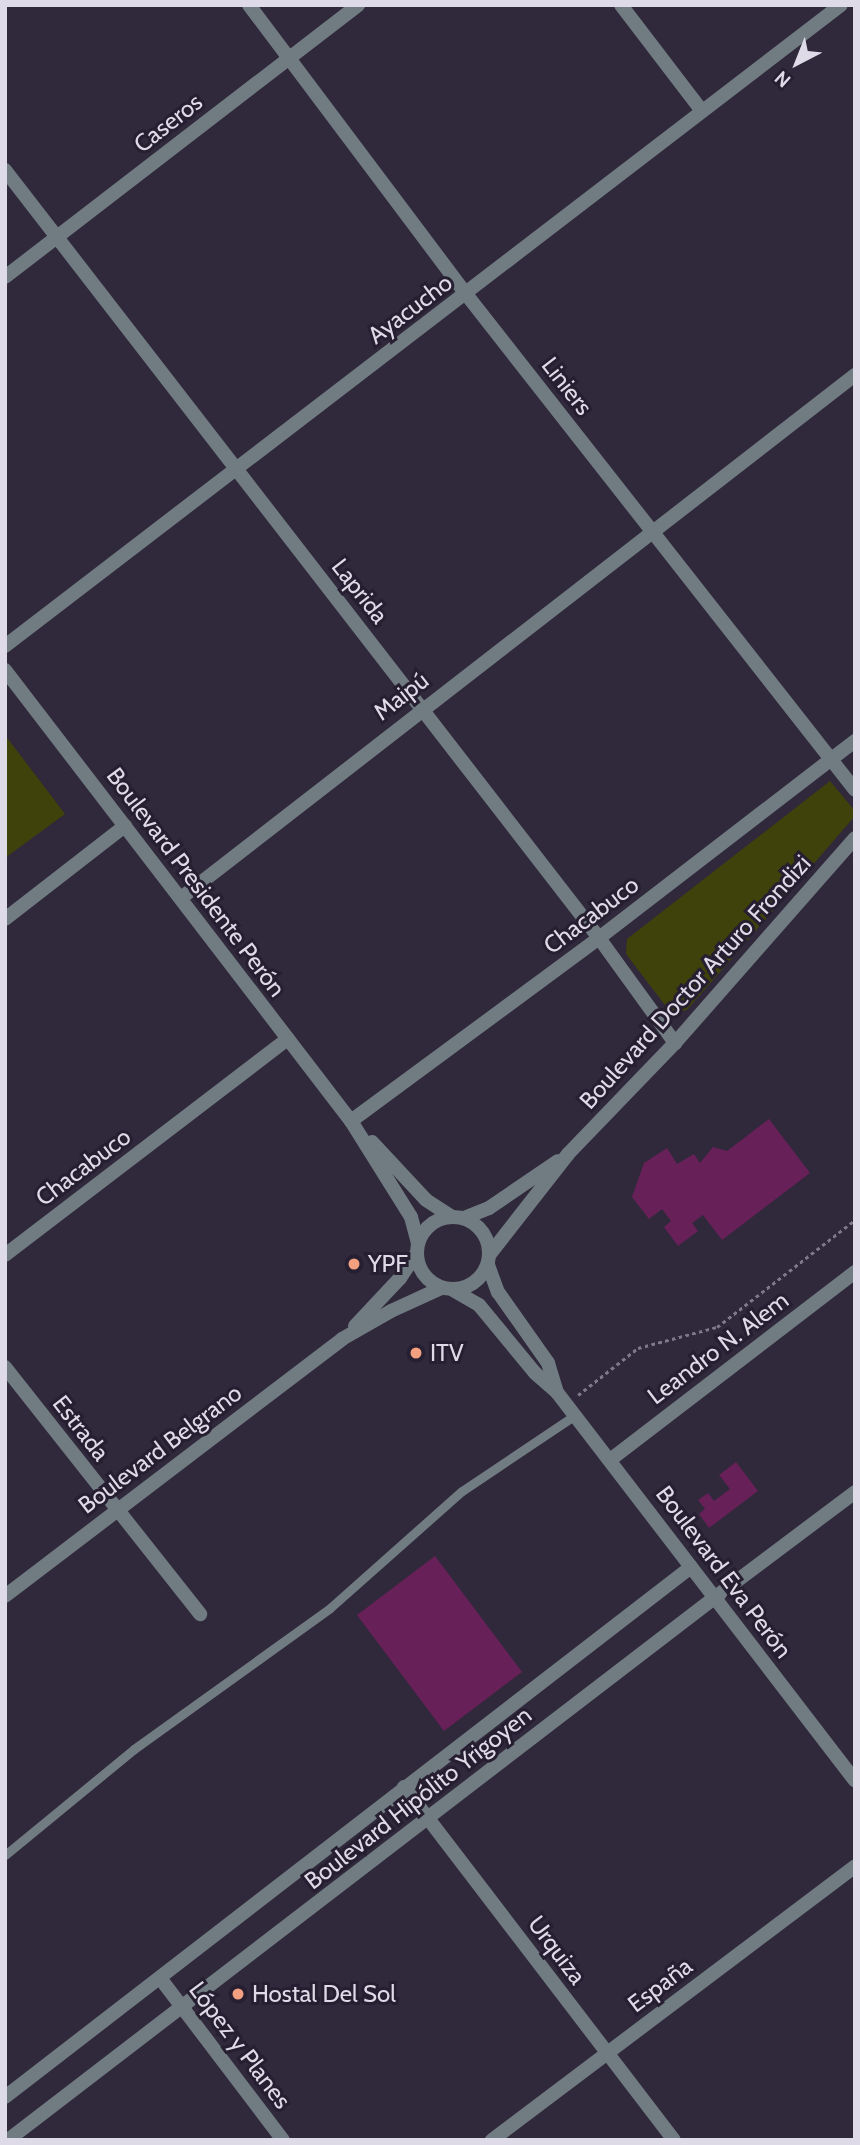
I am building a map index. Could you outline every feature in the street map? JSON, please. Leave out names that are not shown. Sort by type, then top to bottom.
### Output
[{"type":"street","name":"Liniers","points":[[249,5],[466,294],[855,790]]},
{"type":"street","name":"Caseros","points":[[5,277],[358,5]]},
{"type":"street","points":[[621,5],[702,111]]},
{"type":"street","name":"Ayacucho","points":[[5,646],[841,5]]},
{"type":"street","name":"Laprida","points":[[5,170],[599,938],[675,1043]]},
{"type":"street","name":"Maipú","points":[[181,898],[421,708],[855,375]]},
{"type":"street","name":"Boulevard Presidente Perón","points":[[5,670],[351,1121],[411,1217],[423,1274],[479,1305],[535,1373],[556,1391]]},
{"type":"street","name":"Chacabuco","points":[[351,1121],[599,938],[855,741]]},
{"type":"street","points":[[5,919],[125,826]]},
{"type":"street","name":"Boulevard Doctor Arturo Frondizi","points":[[489,1259],[568,1154],[675,1043],[855,838]]},
{"type":"street","name":"Chacabuco","points":[[5,1255],[288,1039]]},
{"type":"street","name":"Boulevard Presidente Perón","points":[[351,1121],[426,1200],[483,1232],[498,1292],[548,1363],[556,1391]]},
{"type":"street","name":"Boulevard Doctor Arturo Frondizi","points":[[457,1217],[489,1208],[568,1154]]},
{"type":"street","points":[[417,1248],[429,1225],[457,1217]]},
{"type":"street","name":"Boulevard Belgrano","points":[[342,1339],[400,1278],[417,1248]]},
{"type":"street","points":[[447,1289],[474,1283],[489,1259]]},
{"type":"street","name":"Leandro N. Alem","points":[[610,1460],[855,1272]]},
{"type":"street","name":"Boulevard Belgrano","points":[[5,1596],[342,1339],[391,1311],[447,1289]]},
{"type":"street","name":"Estrada","points":[[5,1367],[200,1614]]},
{"type":"street","name":"Boulevard Eva Perón","points":[[556,1391],[855,1781]]},
{"type":"street","name":"Boulevard Hipólito Yrigoyen","points":[[8,2140],[855,1492]]},
{"type":"street","name":"Boulevard Hipólito Yrigoyen","points":[[5,2097],[691,1567]]},
{"type":"street","name":"Urquiza","points":[[404,1787],[674,2140]]},
{"type":"street","name":"España","points":[[492,2140],[855,1866]]},
{"type":"street","name":"López y Planes","points":[[160,1978],[283,2140]]},
{"type":"lane","points":[[5,1855],[134,1749],[330,1608],[462,1491],[571,1410]]},
{"type":"path","points":[[571,1410],[638,1348],[718,1327],[855,1220]]},
{"type":"shaded area","points":[[5,735],[65,814],[5,858]]},
{"type":"shaded area","points":[[830,781],[855,811],[855,816],[687,1010],[671,1013],[626,954],[627,939]]},
{"type":"building","points":[[769,1119],[810,1173],[722,1240],[703,1215],[692,1223],[698,1231],[678,1246],[664,1227],[671,1221],[662,1209],[649,1219],[632,1197],[644,1163],[667,1148],[677,1164],[694,1154],[700,1163],[713,1147],[727,1151]]},
{"type":"building","points":[[736,1462],[758,1491],[709,1528],[699,1514],[705,1509],[698,1500],[708,1493],[714,1501],[730,1489],[719,1475]]},
{"type":"building","points":[[435,1556],[522,1672],[444,1731],[357,1615]]},
{"type":"place","name":"YPF","points":[[354,1264]]},
{"type":"place","name":"ITV","points":[[416,1353]]},
{"type":"place","name":"Hostal Del Sol","points":[[238,1994]]}]
